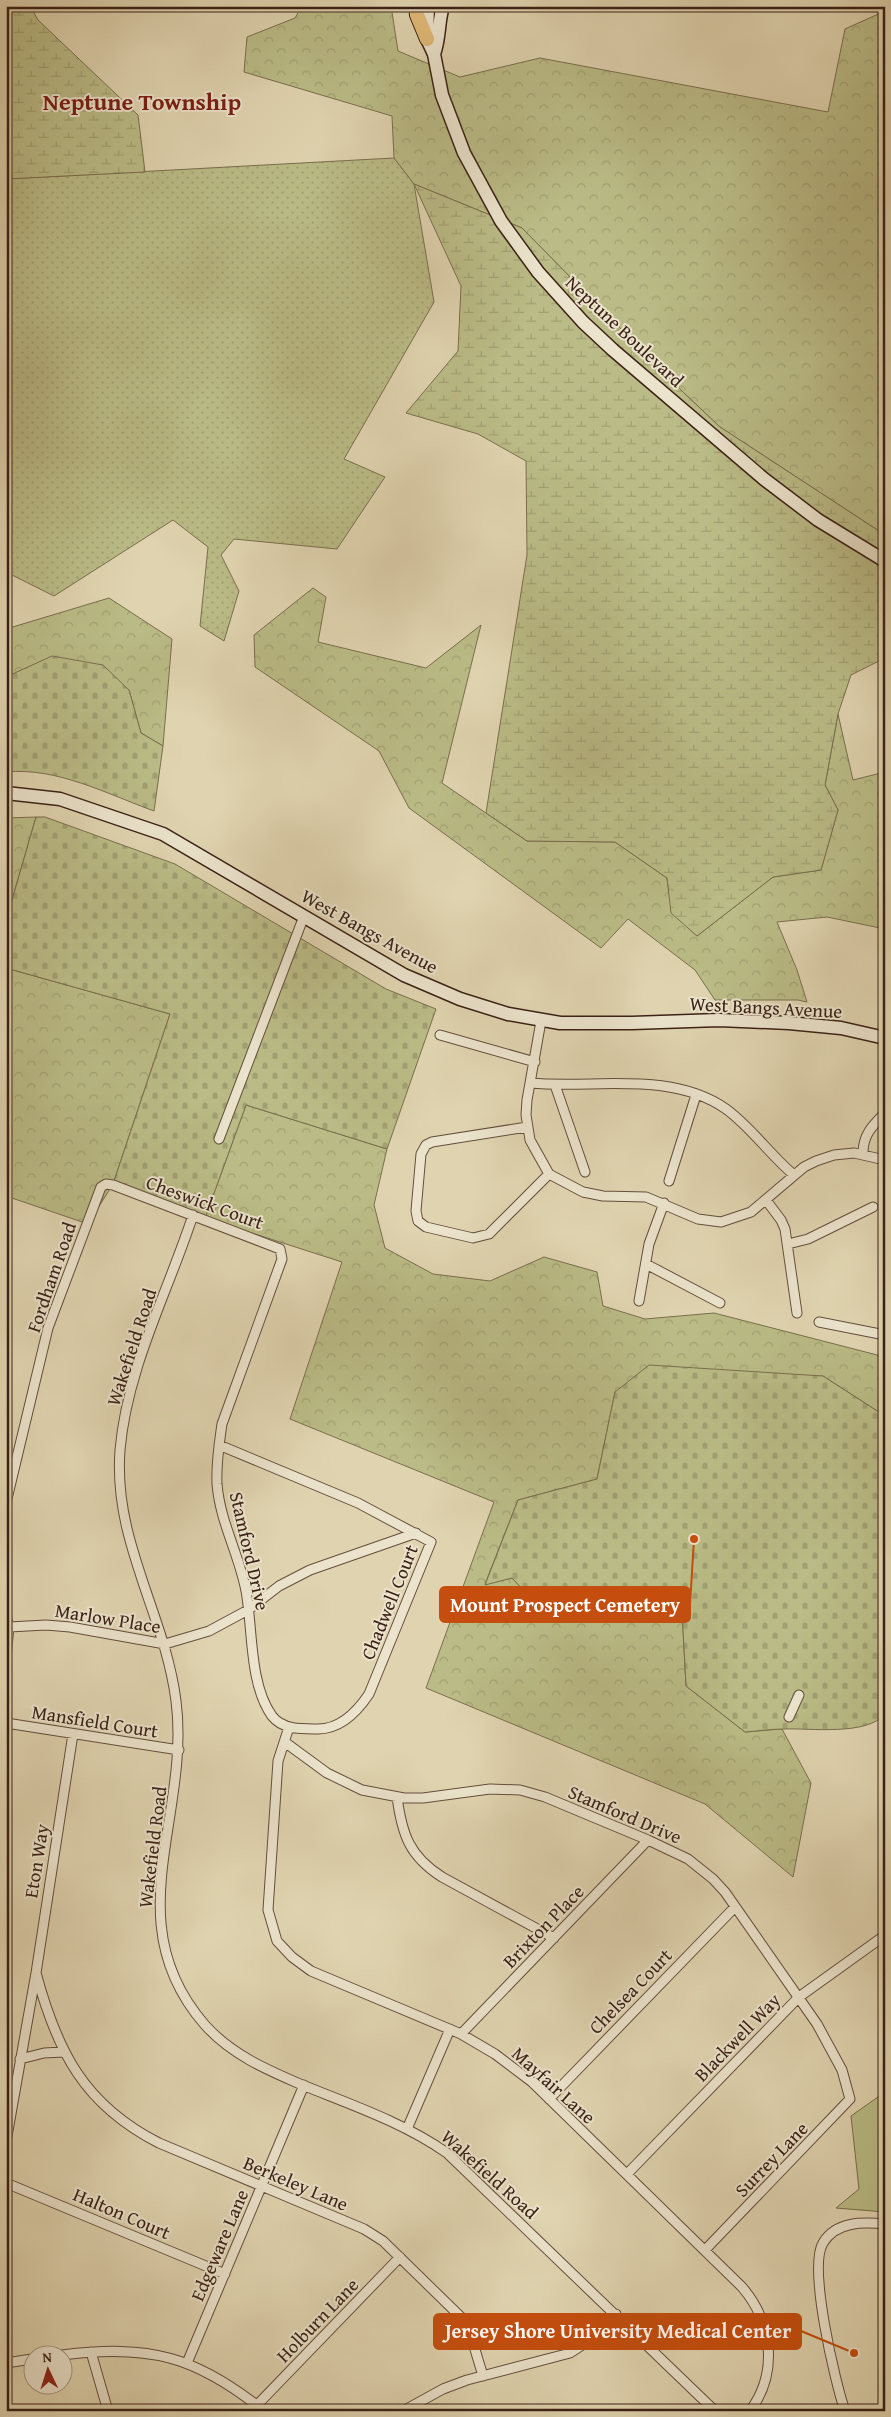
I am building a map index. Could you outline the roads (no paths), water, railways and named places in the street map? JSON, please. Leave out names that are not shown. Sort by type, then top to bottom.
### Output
[{"type":"main road","points":[[416,6],[417,15],[427,39]]},
{"type":"street","name":"Neptune Boulevard","points":[[428,6],[427,39],[434,54],[442,95],[464,153],[483,191],[516,244],[559,298],[612,350],[764,479],[818,520],[885,561]]},
{"type":"street","name":"Neptune Boulevard","points":[[434,54],[439,39],[439,20],[443,6]]},
{"type":"street","name":"West Bangs Avenue","points":[[6,793],[60,799],[163,834],[373,958],[423,984],[460,999],[541,1021],[585,1024],[718,1020],[789,1023],[841,1028],[885,1038]]},
{"type":"street","points":[[219,1139],[304,916]]},
{"type":"street","points":[[541,1021],[527,1100],[527,1127],[530,1140],[548,1174],[589,1194],[640,1196],[664,1203],[698,1219],[721,1222],[752,1212],[794,1175],[816,1161],[845,1153],[862,1153],[885,1160]]},
{"type":"street","points":[[440,1036],[534,1062]]},
{"type":"street","points":[[531,1083],[555,1085],[648,1085],[668,1087],[696,1095],[731,1113],[794,1175]]},
{"type":"street","points":[[555,1085],[585,1172]]},
{"type":"street","points":[[669,1181],[696,1095]]},
{"type":"street","points":[[862,1153],[863,1142],[870,1128],[885,1113]]},
{"type":"street","points":[[527,1127],[432,1142],[426,1145],[421,1154],[416,1212],[418,1220],[426,1227],[473,1238],[482,1237],[489,1234],[548,1174]]},
{"type":"street","name":"Cheswick Court","points":[[106,1184],[275,1245],[280,1249],[282,1259]]},
{"type":"street","name":"Fordham Road","points":[[6,1503],[48,1328],[98,1192],[101,1186],[106,1184]]},
{"type":"street","points":[[766,1200],[781,1220],[788,1244],[798,1313]]},
{"type":"street","points":[[638,1301],[653,1231],[664,1203]]},
{"type":"street","points":[[788,1244],[808,1239],[873,1207]]},
{"type":"street","name":"Wakefield Road","points":[[193,1215],[131,1389],[123,1426],[120,1452],[120,1493],[126,1534],[165,1644],[176,1700],[179,1750],[159,1897],[161,1933],[171,1969],[193,2010],[221,2041],[254,2064],[407,2129],[435,2144],[460,2164],[715,2411]]},
{"type":"street","name":"Stamford Drive","points":[[282,1259],[225,1413],[218,1445],[217,1460],[219,1500],[225,1524],[243,1576],[258,1686],[273,1717],[289,1727]]},
{"type":"street","points":[[646,1264],[720,1303]]},
{"type":"street","points":[[819,1322],[885,1335]]},
{"type":"street","name":"Chadwell Court","points":[[218,1445],[358,1503],[431,1542],[369,1694],[360,1708],[348,1718],[322,1729],[289,1727]]},
{"type":"street","name":"Marlow Place","points":[[9,1627],[46,1625],[70,1627],[165,1644],[209,1631],[248,1610],[280,1586],[310,1570],[416,1533]]},
{"type":"street","points":[[6,1615],[9,1627],[6,1658]]},
{"type":"street","points":[[789,1717],[799,1695]]},
{"type":"street","name":"Mansfield Court","points":[[6,1723],[179,1750]]},
{"type":"street","name":"Mayfair Lane","points":[[289,1727],[286,1743],[278,1761],[267,1899],[270,1923],[278,1941],[292,1957],[311,1971],[461,2034],[512,2066],[549,2099],[705,2250],[752,2298],[766,2328],[769,2350],[767,2374],[760,2395],[750,2411]]},
{"type":"street","name":"Eton Way","points":[[6,2142],[36,1973],[74,1734]]},
{"type":"street","name":"Stamford Drive","points":[[286,1743],[339,1780],[362,1790],[397,1797],[423,1798],[490,1789],[520,1790],[545,1797],[648,1840],[676,1853],[699,1867],[713,1879],[735,1907],[799,1996],[835,2055],[848,2086]]},
{"type":"street","points":[[397,1797],[406,1838],[412,1850],[426,1866],[442,1877],[554,1938]]},
{"type":"street","name":"Brixton Place","points":[[461,2034],[648,1840]]},
{"type":"street","name":"Chelsea Court","points":[[549,2099],[735,1907]]},
{"type":"street","name":"Blackwell Way","points":[[627,2174],[799,1996],[884,1936]]},
{"type":"street","name":"Berkeley Lane","points":[[36,1973],[64,2052],[96,2097],[134,2129],[160,2143],[364,2230],[383,2242],[467,2323],[483,2376]]},
{"type":"street","points":[[407,2129],[450,2029]]},
{"type":"street","points":[[20,2059],[44,2053],[64,2052]]},
{"type":"street","name":"Edgeware Lane","points":[[187,2363],[304,2085]]},
{"type":"street","name":"Surrey Lane","points":[[705,2250],[847,2104],[850,2099],[848,2086]]},
{"type":"street","name":"Halton Court","points":[[6,2183],[225,2274]]},
{"type":"street","points":[[845,2411],[832,2362],[818,2260],[819,2250],[832,2232],[847,2225],[861,2222],[885,2224]]},
{"type":"street","name":"Holburn Lane","points":[[261,2408],[400,2257]]},
{"type":"street","points":[[404,2411],[444,2389],[483,2376],[570,2353],[590,2340],[616,2314]]},
{"type":"street","points":[[72,2355],[92,2352],[144,2352],[187,2363],[226,2382],[261,2408]]},
{"type":"street","points":[[92,2352],[108,2411]]},
{"type":"street","points":[[6,2363],[22,2361]]},
{"type":"place","name":"Mount Prospect Cemetery","points":[[694,1539]]},
{"type":"place","name":"Jersey Shore University Medical Center","points":[[854,2353]]},
{"type":"district","name":"Neptune Township","points":[[142,102]]}]
